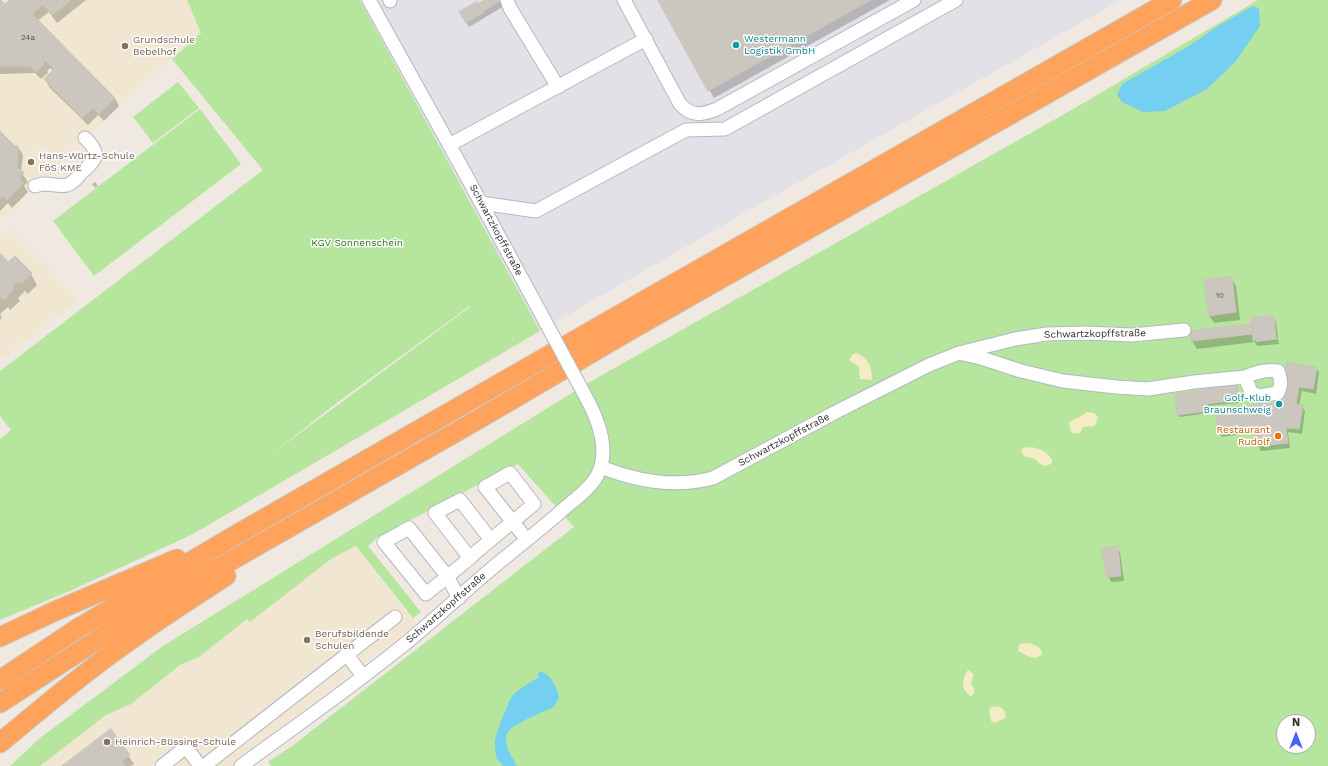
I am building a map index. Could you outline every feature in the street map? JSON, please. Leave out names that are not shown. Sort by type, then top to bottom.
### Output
[{"type":"highway","points":[[0,680],[80,627],[234,536],[1172,0]]},
{"type":"highway","points":[[0,703],[130,618],[1212,0]]},
{"type":"highway","points":[[0,743],[47,703],[91,669],[132,639],[237,569],[277,533]]},
{"type":"highway","points":[[0,637],[156,567],[234,536]]},
{"type":"street","name":"Schwartzkopffstraße","points":[[241,766],[363,676],[424,628],[483,575],[527,540],[591,485],[601,467],[603,447],[599,423],[450,145],[369,0]]},
{"type":"street","points":[[507,0],[510,8],[558,86]]},
{"type":"street","points":[[624,0],[680,104],[685,110],[694,114],[705,114],[717,109],[914,0]]},
{"type":"street","points":[[481,203],[536,211],[686,130],[725,129],[956,0]]},
{"type":"street","points":[[450,145],[646,39]]},
{"type":"street","points":[[35,186],[44,184],[64,186],[71,183],[93,162],[96,156],[93,145],[86,138]]},
{"type":"street","name":"Schwartzkopffstraße","points":[[601,467],[629,477],[664,483],[700,482],[713,478],[922,368],[959,353],[1014,339],[1047,334],[1086,333],[1132,335],[1184,330]]},
{"type":"street","points":[[959,353],[981,358],[1021,371],[1063,381],[1116,387],[1148,389],[1244,376]]},
{"type":"street","points":[[470,558],[435,513],[460,500],[491,540]]},
{"type":"street","points":[[459,598],[447,576],[409,528],[384,542],[426,594],[447,576],[513,522],[527,540]]},
{"type":"street","points":[[204,766],[395,617]]},
{"type":"street","points":[[347,655],[363,676]]},
{"type":"street","points":[[162,766],[186,747],[200,766]]},
{"type":"shaded area","points":[[0,0],[187,0],[201,33],[133,93],[0,220]]},
{"type":"shaded area","points":[[361,0],[1121,0],[737,217],[540,331]]},
{"type":"shaded area","points":[[9,227],[79,300],[0,360],[0,236]]},
{"type":"shaded area","name":"Berufsbildende Schulen","points":[[356,546],[416,623],[232,766],[40,766],[106,715],[131,704],[180,665],[199,657],[247,619],[250,622],[331,559]]},
{"type":"green space","name":"KGV Sonnenschein","points":[[187,0],[360,0],[540,331],[193,534],[72,590],[0,620],[0,439],[11,430],[0,416],[0,371],[263,170],[172,59],[201,33]],"holes":[[[470,307],[269,456],[338,402]]]},
{"type":"green space","points":[[1258,0],[1328,0],[1328,766],[271,766],[268,762],[292,746],[574,527],[518,464],[378,537],[368,546],[421,612],[413,618],[356,546],[331,559],[250,622],[247,619],[199,657],[180,665],[131,704],[106,715],[40,766],[10,766],[40,738],[163,646],[588,383],[1075,108]]},
{"type":"green space","points":[[178,82],[199,108],[153,143],[133,117]]},
{"type":"green space","points":[[200,109],[241,164],[94,276],[53,221]]},
{"type":"sand","points":[[856,353],[864,357],[868,363],[872,380],[860,379],[859,367],[849,360],[852,355]]},
{"type":"sand","points":[[1087,412],[1094,413],[1098,417],[1095,426],[1083,427],[1080,433],[1073,434],[1070,430],[1069,422]]},
{"type":"sand","points":[[1028,447],[1038,449],[1048,454],[1052,460],[1051,464],[1045,466],[1040,464],[1035,459],[1024,456],[1021,451],[1023,448]]},
{"type":"sand","points":[[1028,643],[1039,648],[1042,654],[1033,658],[1018,651],[1020,644]]},
{"type":"sand","points":[[968,670],[974,674],[971,683],[974,693],[971,696],[965,691],[963,684],[964,677]]},
{"type":"sand","points":[[995,706],[1003,709],[1006,717],[994,723],[991,721],[989,710],[991,707]]},
{"type":"water","points":[[1253,6],[1259,9],[1260,26],[1236,61],[1207,89],[1165,111],[1143,112],[1122,102],[1117,95],[1122,84],[1189,46],[1218,26]]},
{"type":"water","points":[[541,671],[545,673],[553,682],[559,698],[554,707],[527,719],[510,729],[506,736],[506,743],[517,766],[503,766],[496,757],[495,743],[503,717],[513,695],[539,677],[537,674]]},
{"type":"building","points":[[0,0],[5,4],[10,0],[71,0],[52,15],[43,5],[32,14],[115,98],[99,114],[93,108],[82,118],[44,79],[54,69],[45,60],[43,62],[44,64],[36,72],[30,66],[0,66]]},
{"type":"building","points":[[485,0],[502,0],[482,12],[478,4]]},
{"type":"building","name":"Westermann Logistik GmbH","points":[[658,0],[871,0],[708,91]]},
{"type":"building","points":[[477,2],[483,13],[466,23],[459,12]]},
{"type":"building","points":[[0,131],[15,146],[18,146],[17,167],[24,173],[19,178],[24,183],[7,200],[3,196],[0,198]]},
{"type":"building","points":[[1,254],[8,262],[15,256],[32,273],[21,284],[18,281],[12,287],[14,289],[4,300],[1,297],[0,298]]},
{"type":"building","points":[[1232,277],[1236,312],[1208,316],[1204,280]]},
{"type":"building","points":[[1274,316],[1276,339],[1253,341],[1251,318]]},
{"type":"building","points":[[1251,324],[1252,334],[1191,341],[1190,331]]},
{"type":"building","name":"Golf-Klub Braunschweig","points":[[1287,362],[1317,367],[1313,389],[1299,387],[1296,404],[1303,405],[1299,429],[1286,428],[1288,443],[1257,446],[1254,427],[1218,432],[1215,409],[1284,402],[1287,383],[1284,382]]},
{"type":"building","points":[[1236,379],[1238,400],[1207,404],[1208,411],[1177,415],[1175,394],[1204,390],[1203,383]]},
{"type":"building","points":[[1118,546],[1121,576],[1107,577],[1101,549]]},
{"type":"building","name":"Heinrich-Büssing-Schule","points":[[111,729],[130,755],[122,761],[125,766],[62,766]]},
{"type":"place","name":"Westermann Logistik GmbH","points":[[736,45]]},
{"type":"place","name":"Grundschule Bebelhof","points":[[125,46]]},
{"type":"place","name":"Hans-Würtz-Schule FöS KME","points":[[31,162]]},
{"type":"place","name":"Golf-Klub Braunschweig","points":[[1279,404]]},
{"type":"place","name":"Restaurant Rudolf","points":[[1278,436]]},
{"type":"place","name":"Berufsbildende Schulen","points":[[307,640]]},
{"type":"place","name":"Heinrich-Büssing-Schule","points":[[107,742]]}]
